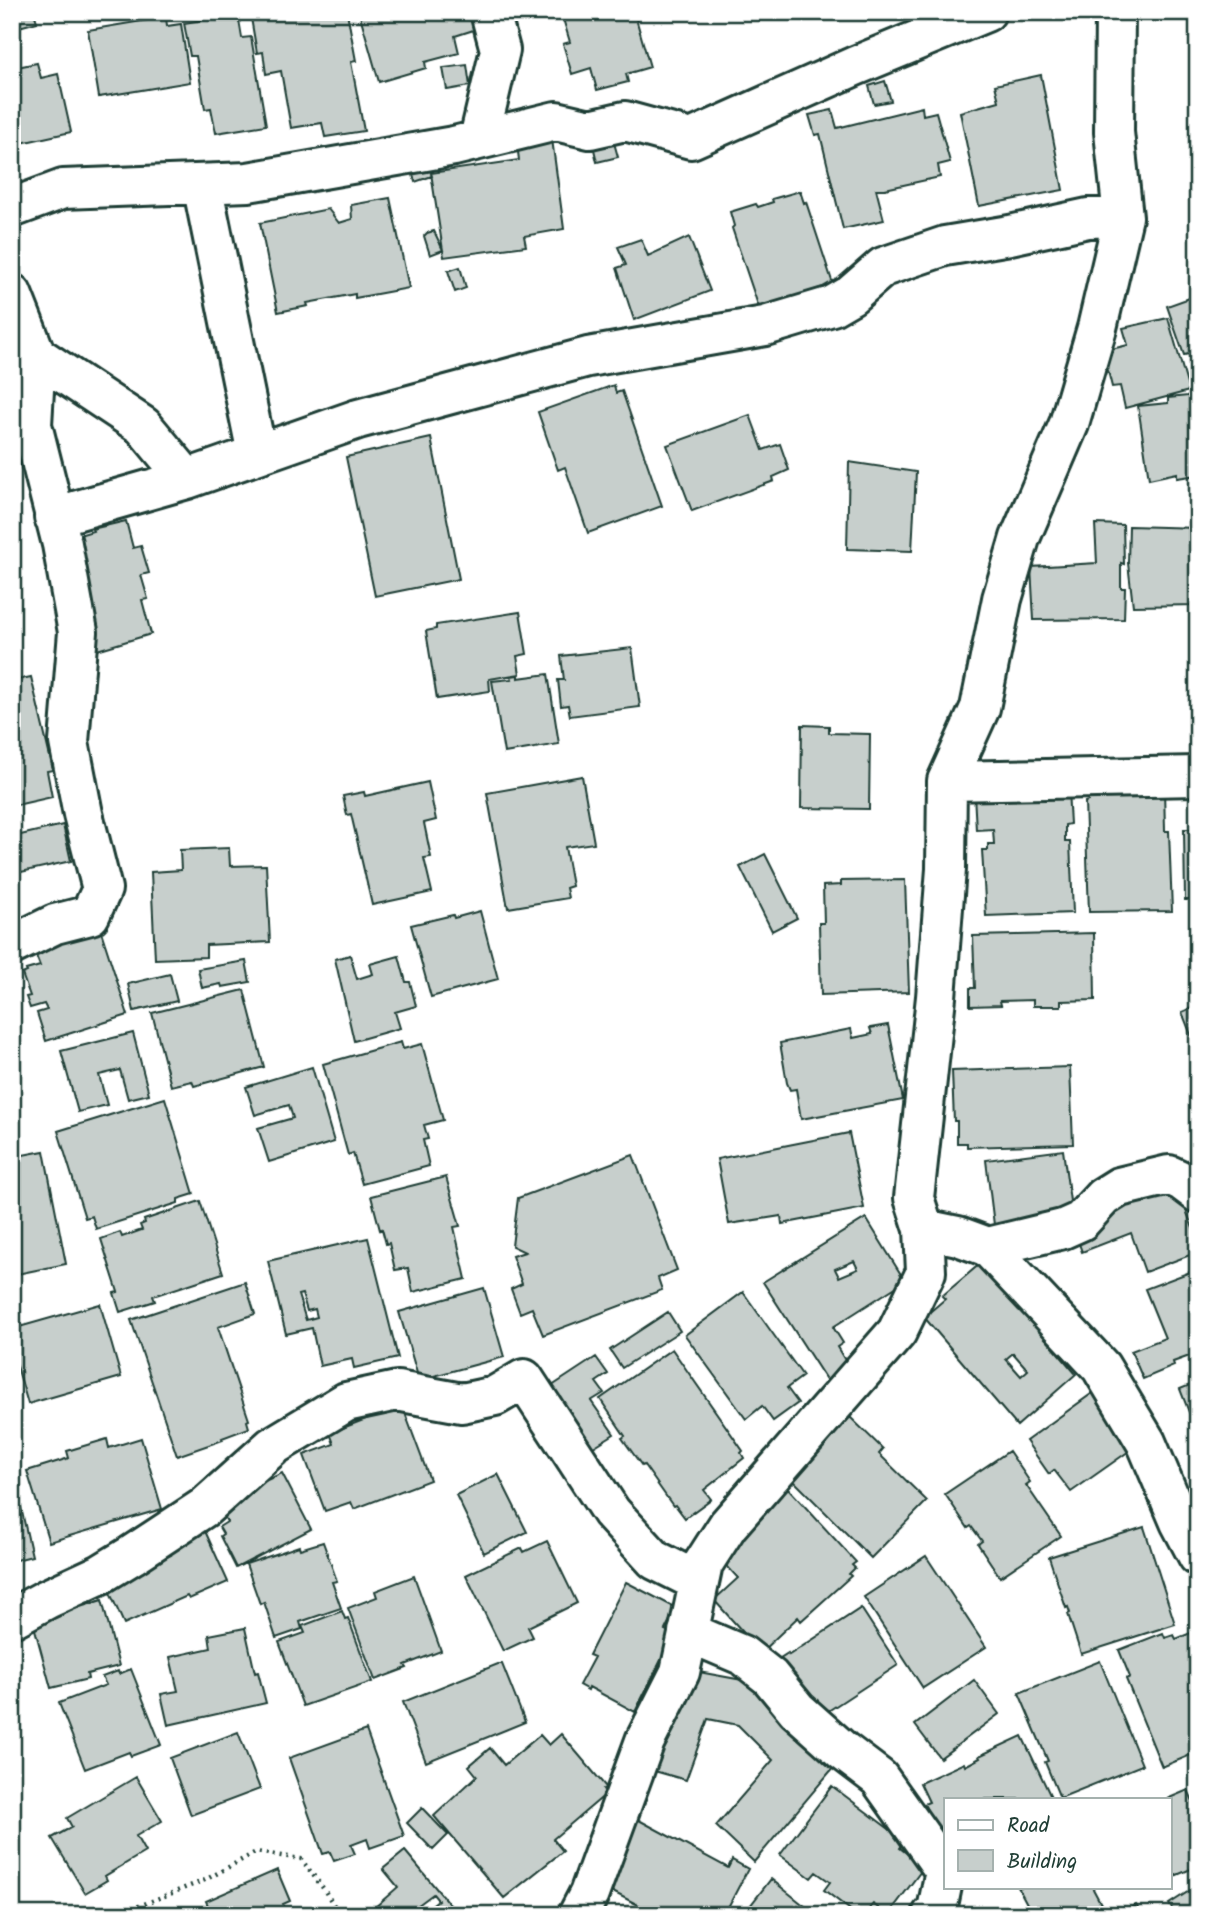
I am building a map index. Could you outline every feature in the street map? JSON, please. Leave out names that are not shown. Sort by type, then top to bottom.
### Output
[{"type":"street","points":[[479,139],[500,50],[490,12]]},
{"type":"street","points":[[12,208],[63,189],[248,182],[454,146],[556,121],[590,128],[625,121],[691,139],[855,66],[986,12]]},
{"type":"street","points":[[578,1915],[589,1894],[645,1741],[680,1672],[703,1564],[728,1525],[897,1332],[926,1272],[924,1229],[914,1198],[939,972],[946,869],[947,781],[980,708],[1002,599],[1020,537],[1069,424],[1097,328],[1123,217],[1114,132],[1115,12]]},
{"type":"street","points":[[202,184],[257,454]]},
{"type":"street","points":[[54,517],[187,479],[358,419],[588,357],[765,326],[832,306],[851,295],[883,267],[944,246],[1088,218],[1123,217]]},
{"type":"street","points":[[12,294],[36,355],[32,425],[62,544],[78,632],[69,742],[102,889],[90,915],[55,924],[12,945]]},
{"type":"street","points":[[36,355],[143,426],[187,479]]},
{"type":"street","points":[[947,781],[1198,776]]},
{"type":"street","points":[[988,1247],[1063,1229],[1081,1221],[1103,1197],[1119,1187],[1169,1175],[1198,1193]]},
{"type":"street","points":[[924,1229],[958,1236],[988,1247],[1101,1367],[1146,1442],[1198,1556]]},
{"type":"street","points":[[12,1618],[101,1574],[132,1555],[205,1507],[273,1446],[346,1402],[397,1391],[461,1403],[495,1396],[524,1379],[611,1511],[655,1560],[699,1582]]},
{"type":"street","points":[[688,1632],[741,1655],[769,1677],[806,1718],[879,1778],[944,1870]]},
{"type":"street","points":[[932,1915],[937,1910],[944,1876]]},
{"type":"path","points":[[127,1915],[139,1906],[205,1880],[256,1852],[301,1859],[340,1915]]},
{"type":"building","points":[[12,12],[34,12],[37,22],[12,29]]},
{"type":"building","points":[[250,12],[347,12],[356,61],[351,62],[364,131],[325,137],[322,123],[291,128],[281,71],[266,74],[263,52],[257,53]]},
{"type":"building","points":[[359,12],[482,12],[486,26],[455,36],[459,53],[425,62],[426,68],[379,82]]},
{"type":"building","points":[[561,12],[641,12],[635,15],[650,67],[626,74],[628,82],[597,90],[591,68],[572,74],[563,44],[570,42]]},
{"type":"building","points":[[238,14],[242,38],[251,37],[266,125],[216,133],[211,108],[205,109],[196,56],[190,56],[184,23]]},
{"type":"building","points":[[166,17],[167,26],[181,24],[190,82],[99,97],[88,30]]},
{"type":"building","points":[[37,63],[41,78],[58,74],[71,132],[12,145],[12,68]]},
{"type":"building","points":[[467,65],[470,86],[447,90],[443,68]]},
{"type":"building","points":[[1041,75],[1063,190],[979,206],[960,112],[999,101],[995,85]]},
{"type":"building","points":[[885,81],[891,101],[874,104],[869,86]]},
{"type":"building","points":[[922,107],[923,115],[936,112],[950,162],[938,165],[940,177],[876,189],[884,220],[843,229],[820,134],[815,135],[809,115],[832,110],[837,128]]},
{"type":"building","points":[[552,139],[564,229],[524,236],[526,246],[444,257],[431,173],[519,160],[517,144]]},
{"type":"building","points":[[613,139],[618,157],[597,162],[593,145]]},
{"type":"building","points":[[426,156],[432,176],[415,182],[409,161]]},
{"type":"building","points":[[800,191],[833,284],[759,308],[732,228],[734,226],[730,212],[756,204],[758,207],[773,202],[772,199]]},
{"type":"building","points":[[390,198],[409,288],[355,298],[355,294],[307,303],[308,306],[278,312],[260,223],[328,209],[339,223],[352,219],[351,205]]},
{"type":"building","points":[[434,231],[443,250],[430,255],[424,236]]},
{"type":"building","points":[[689,237],[710,291],[634,320],[617,268],[626,265],[618,247],[641,239],[648,256]]},
{"type":"building","points":[[460,267],[466,288],[455,292],[448,271]]},
{"type":"building","points":[[1198,295],[1198,378],[1189,354],[1184,355],[1167,306]]},
{"type":"building","points":[[1168,318],[1189,391],[1125,408],[1120,386],[1112,387],[1103,351],[1128,345],[1123,328]]},
{"type":"building","points":[[614,385],[616,393],[622,391],[662,506],[588,533],[565,467],[558,470],[538,412]]},
{"type":"building","points":[[1198,395],[1198,475],[1177,478],[1177,473],[1149,479],[1138,406],[1168,403],[1168,398]]},
{"type":"building","points":[[750,415],[763,450],[780,444],[789,470],[773,477],[774,481],[692,511],[667,445]]},
{"type":"building","points":[[431,438],[459,579],[375,596],[346,457]]},
{"type":"building","points":[[849,462],[916,472],[912,551],[847,549]]},
{"type":"building","points":[[126,521],[133,548],[141,546],[149,573],[141,575],[148,599],[142,600],[151,634],[97,650],[69,538]]},
{"type":"building","points":[[1095,524],[1123,525],[1124,564],[1121,563],[1121,588],[1125,588],[1124,619],[1034,620],[1031,567],[1097,563]]},
{"type":"building","points":[[1129,526],[1198,528],[1198,605],[1133,606],[1128,563]]},
{"type":"building","points":[[520,612],[527,654],[517,656],[520,674],[489,679],[490,691],[437,699],[426,631],[436,629],[436,625]]},
{"type":"building","points":[[632,648],[640,707],[570,716],[568,705],[561,706],[558,680],[564,680],[561,656]]},
{"type":"building","points":[[548,674],[559,744],[504,753],[492,681],[512,679],[511,676],[518,675],[518,678]]},
{"type":"building","points":[[31,677],[53,770],[47,771],[52,797],[12,806],[12,681]]},
{"type":"building","points":[[802,725],[829,726],[829,733],[870,734],[869,809],[801,808]]},
{"type":"building","points":[[582,776],[594,843],[565,847],[572,886],[566,888],[568,898],[508,908],[487,793]]},
{"type":"building","points":[[428,782],[436,820],[424,823],[431,857],[424,858],[432,892],[372,905],[351,814],[347,815],[343,796],[364,792],[365,796]]},
{"type":"building","points":[[1164,788],[1165,831],[1169,831],[1172,911],[1089,912],[1085,802],[1088,801],[1087,791]]},
{"type":"building","points":[[1068,790],[1070,824],[1065,825],[1065,842],[1070,842],[1073,913],[986,916],[982,850],[988,850],[988,844],[994,844],[993,829],[976,830],[974,794]]},
{"type":"building","points":[[63,825],[71,861],[12,874],[12,837]]},
{"type":"building","points":[[1184,829],[1198,829],[1198,900],[1185,900]]},
{"type":"building","points":[[229,848],[230,866],[266,865],[270,942],[206,945],[206,957],[155,959],[151,872],[181,870],[180,850]]},
{"type":"building","points":[[765,854],[797,918],[772,931],[740,867]]},
{"type":"building","points":[[905,880],[909,992],[821,995],[819,923],[824,923],[823,886],[841,885],[841,881]]},
{"type":"building","points":[[480,911],[498,979],[431,997],[411,925]]},
{"type":"building","points":[[98,922],[128,1015],[46,1041],[37,1013],[47,1010],[44,1004],[30,1008],[26,997],[30,996],[22,974],[40,966],[33,948]]},
{"type":"building","points":[[1094,933],[1095,1000],[1061,1001],[1061,1006],[1033,1006],[1033,1000],[1000,1001],[1001,1005],[970,1006],[970,988],[975,988],[973,936]]},
{"type":"building","points":[[350,955],[357,979],[373,974],[370,964],[399,956],[416,1006],[395,1012],[400,1028],[354,1041],[335,959]]},
{"type":"building","points":[[246,961],[250,982],[202,988],[198,969]]},
{"type":"building","points":[[170,974],[177,1001],[134,1011],[128,984]]},
{"type":"building","points":[[244,990],[264,1067],[194,1086],[192,1081],[171,1086],[152,1013]]},
{"type":"building","points":[[1198,1005],[1198,1053],[1182,1012]]},
{"type":"building","points":[[888,1025],[903,1100],[801,1119],[796,1089],[790,1090],[787,1083],[780,1043],[851,1029],[853,1038],[872,1034],[870,1028]]},
{"type":"building","points":[[133,1033],[149,1094],[128,1099],[120,1070],[99,1075],[107,1105],[78,1112],[61,1051]]},
{"type":"building","points":[[401,1042],[403,1049],[422,1044],[443,1120],[424,1125],[428,1139],[423,1140],[429,1166],[362,1184],[353,1153],[348,1155],[323,1064]]},
{"type":"building","points":[[312,1067],[334,1142],[269,1162],[258,1128],[293,1118],[289,1105],[255,1115],[246,1087]]},
{"type":"building","points":[[1070,1067],[1073,1144],[967,1147],[967,1143],[957,1143],[952,1071]]},
{"type":"building","points":[[165,1098],[194,1194],[178,1199],[178,1203],[96,1229],[92,1216],[85,1218],[58,1131]]},
{"type":"building","points":[[849,1133],[864,1208],[782,1224],[781,1216],[729,1224],[717,1159]]},
{"type":"building","points":[[1063,1150],[1073,1223],[995,1233],[986,1160]]},
{"type":"building","points":[[44,1151],[66,1264],[12,1275],[12,1157]]},
{"type":"building","points":[[633,1155],[677,1270],[658,1278],[662,1290],[543,1335],[532,1308],[520,1313],[511,1289],[522,1284],[512,1256],[525,1252],[512,1246],[518,1198]]},
{"type":"building","points":[[446,1177],[460,1226],[454,1227],[466,1279],[413,1292],[408,1268],[395,1270],[389,1243],[386,1244],[382,1229],[380,1230],[371,1196]]},
{"type":"building","points":[[1174,1180],[1198,1241],[1198,1252],[1145,1272],[1131,1233],[1082,1252],[1073,1227],[1116,1204]]},
{"type":"building","points":[[200,1201],[223,1273],[153,1296],[155,1301],[120,1312],[114,1293],[118,1292],[101,1239],[120,1232],[122,1237],[142,1230],[140,1225],[145,1223],[144,1220]]},
{"type":"building","points":[[866,1218],[905,1281],[833,1327],[843,1343],[837,1347],[849,1367],[827,1381],[763,1282]],"holes":[[[854,1261],[858,1269],[839,1277],[835,1269]]]},
{"type":"building","points":[[368,1238],[398,1358],[354,1368],[352,1359],[320,1366],[312,1328],[286,1334],[268,1261]],"holes":[[[302,1294],[307,1311],[315,1309],[317,1317],[306,1320],[298,1295]]]},
{"type":"building","points":[[981,1263],[1076,1374],[1017,1426],[924,1317],[945,1299],[942,1296]],"holes":[[[1013,1353],[1028,1370],[1021,1376],[1006,1359]]]},
{"type":"building","points":[[1198,1269],[1198,1353],[1173,1362],[1174,1366],[1143,1379],[1131,1351],[1165,1338],[1145,1289]]},
{"type":"building","points":[[245,1282],[255,1314],[218,1327],[249,1420],[249,1428],[177,1456],[131,1320]]},
{"type":"building","points":[[484,1288],[504,1357],[419,1380],[399,1312]]},
{"type":"building","points":[[743,1292],[803,1376],[787,1388],[798,1403],[773,1421],[762,1406],[746,1419],[685,1335]]},
{"type":"building","points":[[100,1304],[121,1377],[28,1404],[12,1349],[12,1329]]},
{"type":"building","points":[[668,1312],[680,1331],[622,1368],[610,1350]]},
{"type":"building","points":[[672,1349],[743,1451],[741,1453],[744,1458],[704,1490],[711,1499],[685,1518],[622,1438],[625,1436],[600,1399]]},
{"type":"building","points":[[596,1357],[608,1374],[596,1382],[604,1393],[591,1401],[614,1434],[587,1451],[546,1390]]},
{"type":"building","points":[[1190,1385],[1192,1390],[1198,1388],[1198,1426],[1180,1389]]},
{"type":"building","points":[[1094,1392],[1132,1449],[1071,1492],[1054,1470],[1049,1474],[1026,1441]]},
{"type":"building","points":[[402,1405],[430,1480],[354,1509],[351,1502],[325,1511],[304,1455],[334,1444],[330,1433]]},
{"type":"building","points":[[850,1417],[883,1449],[879,1454],[927,1501],[871,1558],[790,1477]]},
{"type":"building","points":[[141,1438],[162,1509],[49,1542],[27,1471],[69,1458],[67,1451],[107,1439],[109,1448]]},
{"type":"building","points":[[1009,1451],[1030,1482],[1026,1485],[1061,1536],[1000,1577],[978,1544],[982,1541],[971,1526],[968,1528],[945,1494]]},
{"type":"building","points":[[282,1473],[311,1529],[236,1568],[220,1536],[223,1534],[219,1527],[227,1522],[223,1514],[236,1507],[231,1497]]},
{"type":"building","points":[[498,1474],[527,1532],[484,1553],[456,1495]]},
{"type":"building","points":[[12,1481],[15,1481],[32,1556],[12,1561]]},
{"type":"building","points":[[787,1487],[856,1562],[852,1565],[855,1568],[849,1574],[851,1576],[801,1621],[798,1617],[761,1652],[714,1600],[738,1578],[715,1553]]},
{"type":"building","points":[[1144,1527],[1175,1624],[1081,1654],[1068,1614],[1070,1613],[1049,1557]]},
{"type":"building","points":[[205,1531],[228,1582],[189,1599],[187,1596],[124,1624],[106,1584],[171,1555],[167,1548]]},
{"type":"building","points":[[547,1541],[577,1603],[528,1627],[533,1637],[503,1651],[466,1575],[522,1548],[524,1552]]},
{"type":"building","points":[[323,1542],[337,1581],[332,1582],[341,1608],[300,1622],[302,1629],[276,1638],[264,1602],[260,1604],[246,1564],[299,1546],[300,1549]]},
{"type":"building","points":[[926,1556],[986,1647],[923,1688],[864,1597]]},
{"type":"building","points":[[414,1576],[441,1651],[375,1680],[348,1608],[377,1597],[375,1591]]},
{"type":"building","points":[[626,1582],[676,1608],[665,1630],[674,1634],[635,1712],[589,1687],[588,1690],[579,1685],[594,1657],[589,1655]]},
{"type":"building","points":[[102,1600],[119,1666],[87,1674],[88,1679],[51,1688],[33,1622]]},
{"type":"building","points":[[861,1608],[898,1665],[819,1717],[774,1662]]},
{"type":"building","points":[[342,1611],[345,1619],[348,1618],[372,1682],[303,1706],[279,1642],[305,1633],[302,1626]]},
{"type":"building","points":[[245,1628],[255,1673],[258,1672],[266,1703],[168,1725],[161,1694],[178,1691],[170,1657],[211,1648],[209,1635]]},
{"type":"building","points":[[1198,1630],[1198,1752],[1162,1767],[1126,1679],[1130,1677],[1119,1650],[1163,1633],[1165,1638],[1174,1635],[1176,1639]]},
{"type":"building","points":[[1100,1661],[1142,1765],[1060,1798],[1045,1762],[1048,1761],[1019,1693]]},
{"type":"building","points":[[502,1664],[525,1722],[426,1762],[403,1702]]},
{"type":"building","points":[[131,1669],[161,1745],[131,1756],[129,1752],[85,1769],[59,1703],[106,1685],[102,1677]]},
{"type":"building","points":[[688,1670],[764,1684],[839,1761],[754,1862],[716,1826],[773,1760],[738,1725],[708,1719],[686,1780],[651,1770]]},
{"type":"building","points":[[974,1680],[999,1714],[940,1758],[915,1725]]},
{"type":"building","points":[[366,1730],[404,1836],[370,1848],[367,1839],[351,1845],[355,1854],[334,1861],[330,1852],[323,1854],[289,1758]]},
{"type":"building","points":[[238,1732],[260,1789],[191,1815],[170,1758]]},
{"type":"building","points":[[561,1734],[606,1787],[603,1789],[606,1794],[553,1839],[563,1851],[504,1898],[434,1816],[477,1776],[469,1766],[490,1748],[504,1765],[540,1735],[549,1745]]},
{"type":"building","points":[[1022,1736],[1052,1798],[944,1798],[943,1843],[924,1804],[929,1802],[920,1783],[964,1763],[965,1766],[980,1758],[979,1756]]},
{"type":"building","points":[[136,1777],[162,1821],[136,1836],[145,1852],[105,1876],[107,1880],[85,1893],[52,1838],[72,1827],[67,1818]]},
{"type":"building","points":[[832,1786],[905,1841],[900,1848],[924,1867],[888,1915],[873,1904],[864,1915],[857,1915],[824,1890],[830,1882],[816,1872],[811,1878],[780,1855]]},
{"type":"building","points":[[1188,1790],[1198,1812],[1198,1866],[1172,1877],[1172,1798],[1169,1798]]},
{"type":"building","points":[[422,1808],[448,1835],[433,1850],[407,1823]]},
{"type":"building","points":[[637,1819],[728,1868],[732,1860],[748,1869],[724,1915],[663,1915],[655,1910],[654,1913],[601,1886]]},
{"type":"building","points":[[405,1851],[455,1911],[451,1915],[366,1915],[398,1887],[383,1869]],"holes":[[[433,1894],[438,1900],[421,1913],[417,1906]]]},
{"type":"building","points":[[277,1870],[290,1901],[283,1904],[288,1915],[212,1915],[206,1901]]},
{"type":"building","points":[[771,1879],[816,1915],[743,1915]]},
{"type":"building","points":[[1019,1888],[1093,1888],[1101,1904],[1083,1915],[1033,1915]]},
{"type":"building","points":[[1194,1888],[1198,1890],[1198,1915],[1176,1915],[1169,1904]]},
{"type":"building","points":[[1136,1905],[1142,1915],[1119,1915]]}]
